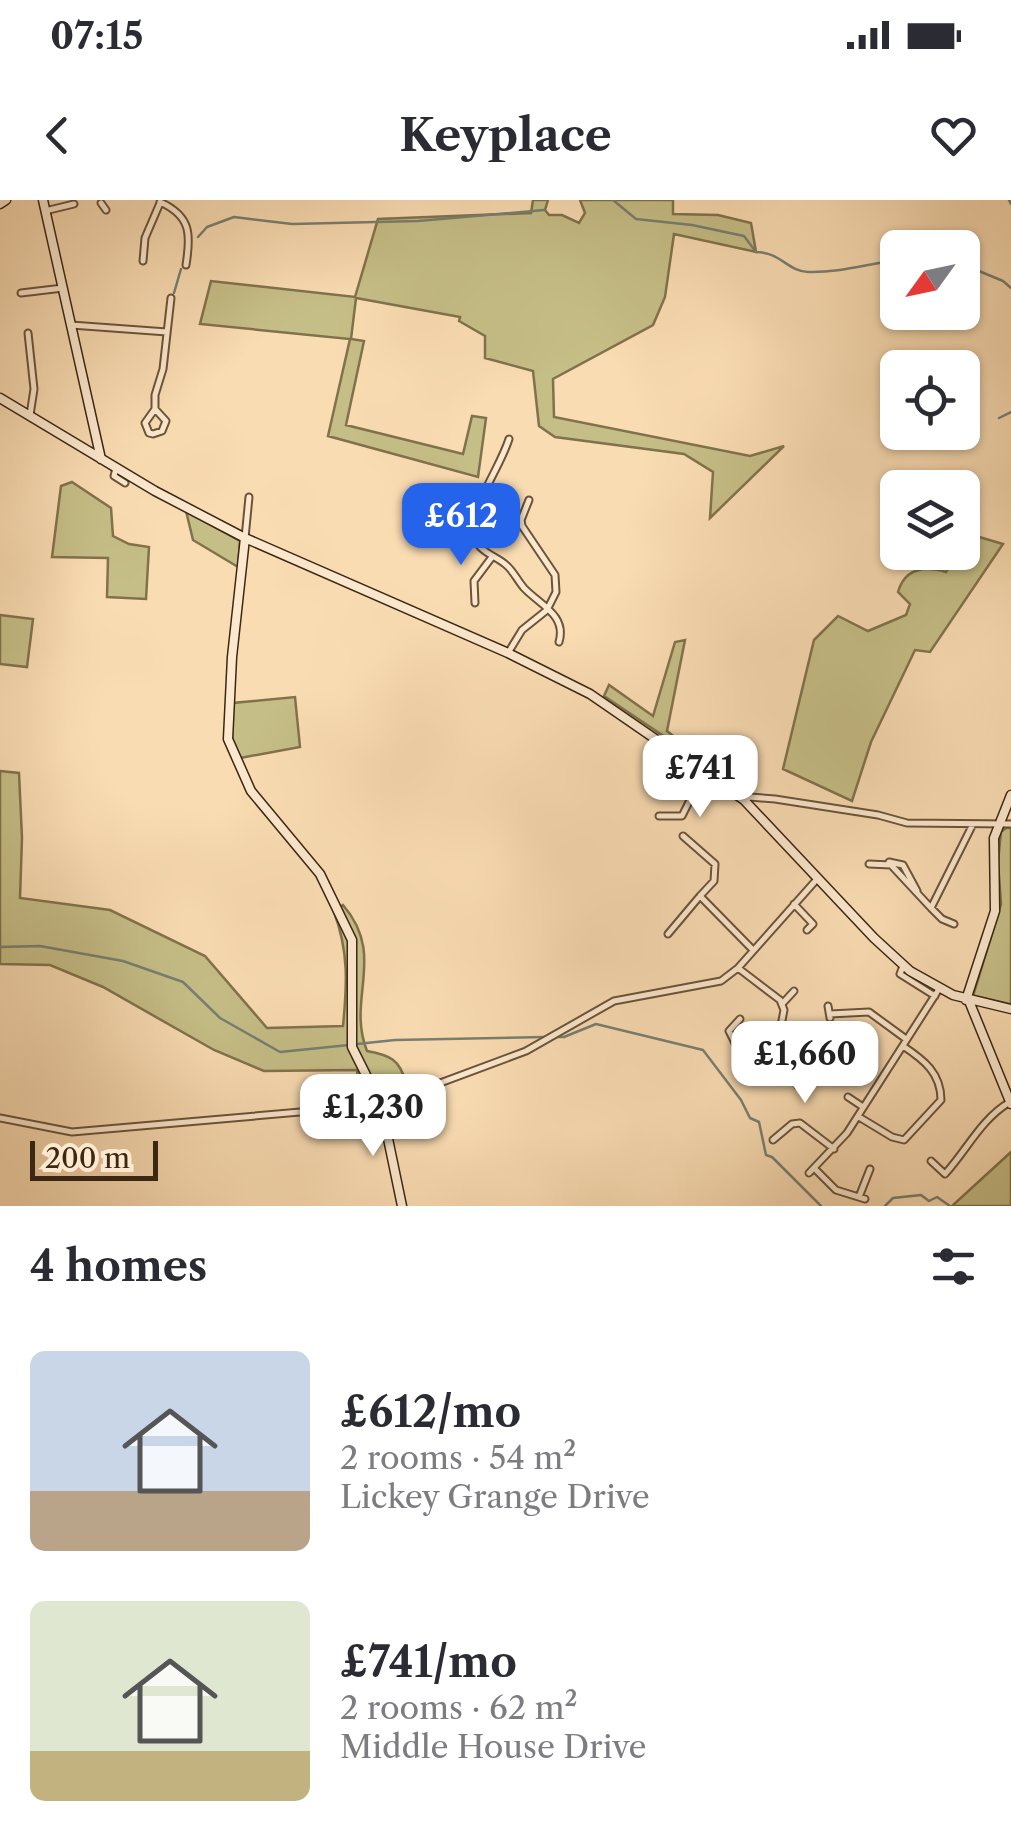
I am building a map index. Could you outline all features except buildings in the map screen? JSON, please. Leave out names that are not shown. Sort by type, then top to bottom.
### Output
[{"type":"street","points":[[43,200],[101,458]]},
{"type":"street","points":[[143,261],[145,238],[160,201],[180,213],[185,223],[190,244],[186,264]]},
{"type":"street","points":[[45,211],[74,204]]},
{"type":"street","points":[[21,293],[63,288]]},
{"type":"street","points":[[155,410],[144,423],[154,434],[162,431],[166,421],[155,410],[154,395],[163,369],[171,298]]},
{"type":"street","points":[[71,325],[167,332]]},
{"type":"street","points":[[28,333],[34,389],[30,415]]},
{"type":"street","points":[[0,398],[116,468],[245,538],[508,653],[590,694],[744,800],[903,966],[937,993],[1011,1008]]},
{"type":"street","points":[[483,565],[474,531],[484,490],[510,439]]},
{"type":"street","points":[[116,468],[114,476],[124,483]]},
{"type":"street","points":[[249,497],[232,657],[228,739],[251,791],[320,874],[352,940],[352,1047],[381,1104],[402,1206]]},
{"type":"street","points":[[508,653],[522,630],[547,610],[556,592],[557,582],[522,526],[530,500]]},
{"type":"street","points":[[478,546],[511,569],[560,624],[559,642]]},
{"type":"street","points":[[476,603],[472,594],[474,581],[492,556]]},
{"type":"street","points":[[659,816],[682,816],[704,770]]},
{"type":"street","points":[[930,1161],[945,1174],[964,1154],[978,1129],[1010,1103],[968,1000],[995,911],[993,844],[997,824],[1011,795]]},
{"type":"street","points":[[744,800],[750,796],[908,823],[1011,824]]},
{"type":"street","points":[[931,908],[973,824]]},
{"type":"street","points":[[668,934],[714,881],[716,869],[711,859],[683,836]]},
{"type":"street","points":[[869,864],[886,862],[931,908],[954,924]]},
{"type":"street","points":[[0,1118],[72,1132],[381,1104],[526,1051],[614,1001],[721,981],[738,968],[818,878]]},
{"type":"street","points":[[700,896],[753,950]]},
{"type":"street","points":[[794,904],[813,924],[807,930]]},
{"type":"street","points":[[738,968],[777,995],[782,1004],[779,1036]]},
{"type":"street","points":[[782,1004],[790,1000],[794,990]]},
{"type":"street","points":[[870,1169],[862,1198],[836,1190],[812,1171],[858,1116],[937,993]]},
{"type":"street","points":[[829,1013],[870,1012],[906,1038]]},
{"type":"street","points":[[740,1019],[726,1033],[737,1057],[752,1054],[779,1036]]},
{"type":"street","points":[[779,1036],[817,1064],[802,1084]]},
{"type":"street","points":[[858,1116],[904,1140],[941,1100],[931,1066],[902,1046]]},
{"type":"street","points":[[752,1054],[766,1078]]},
{"type":"street","points":[[848,1097],[863,1106]]},
{"type":"street","points":[[773,1140],[800,1122],[834,1148]]},
{"type":"shaded area","points":[[533,200],[548,200],[545,210],[549,215],[562,215],[579,223],[585,213],[580,200],[673,200],[673,214],[718,215],[751,223],[756,252],[674,234],[665,297],[653,325],[553,379],[554,417],[750,456],[784,446],[710,518],[713,472],[684,454],[555,437],[539,426],[533,371],[485,358],[485,336],[459,321],[460,317],[356,298],[351,339],[364,341],[346,425],[463,454],[472,416],[486,418],[478,477],[328,436],[350,339],[200,324],[211,281],[355,297],[378,219],[531,213]]},
{"type":"shaded area","points":[[72,482],[111,508],[113,536],[149,547],[146,599],[107,597],[108,558],[52,557],[61,486]]},
{"type":"shaded area","points":[[186,511],[240,541],[238,567],[193,540]]},
{"type":"shaded area","points":[[980,537],[1003,544],[930,652],[915,650],[871,742],[852,801],[783,769],[814,640],[838,616],[868,631],[906,615],[910,604],[898,592],[906,578],[920,570],[980,570]]},
{"type":"shaded area","points":[[0,615],[33,619],[27,667],[0,664]]},
{"type":"shaded area","points":[[685,640],[667,731],[694,750],[731,760],[744,781],[741,788],[604,696],[609,685],[653,716],[675,642]]},
{"type":"shaded area","points":[[295,697],[300,747],[240,758],[232,739],[233,703]]},
{"type":"shaded area","points":[[0,771],[19,773],[20,898],[110,910],[205,956],[267,1028],[343,1026],[346,969],[334,912],[343,905],[362,942],[361,1013],[367,1051],[392,1060],[406,1083],[386,1093],[368,1094],[358,1081],[357,1070],[264,1071],[214,1050],[103,987],[50,965],[0,964]]},
{"type":"shaded area","points":[[1011,828],[1011,1005],[973,996],[1001,904],[998,862],[1001,832]]},
{"type":"shaded area","points":[[1011,1152],[1011,1206],[952,1206]]},
{"type":"waterway","points":[[613,200],[636,219],[744,236],[756,252],[772,255],[801,271],[831,271],[880,263]]},
{"type":"waterway","points":[[1009,200],[1011,204]]},
{"type":"waterway","points":[[198,237],[207,227],[234,217],[292,224],[418,221],[544,210]]},
{"type":"waterway","points":[[174,293],[181,269]]},
{"type":"waterway","points":[[980,271],[1011,288]]},
{"type":"waterway","points":[[999,418],[1011,412]]},
{"type":"waterway","points":[[0,947],[40,946],[123,961],[183,982],[220,1018],[280,1052],[349,1045]]},
{"type":"waterway","points":[[552,1037],[564,1037],[596,1024],[703,1050],[750,1118],[759,1122],[766,1155],[821,1206]]},
{"type":"waterway","points":[[357,1044],[544,1037]]},
{"type":"waterway","points":[[885,1206],[893,1198],[921,1195],[929,1201],[937,1197],[950,1206]]}]
